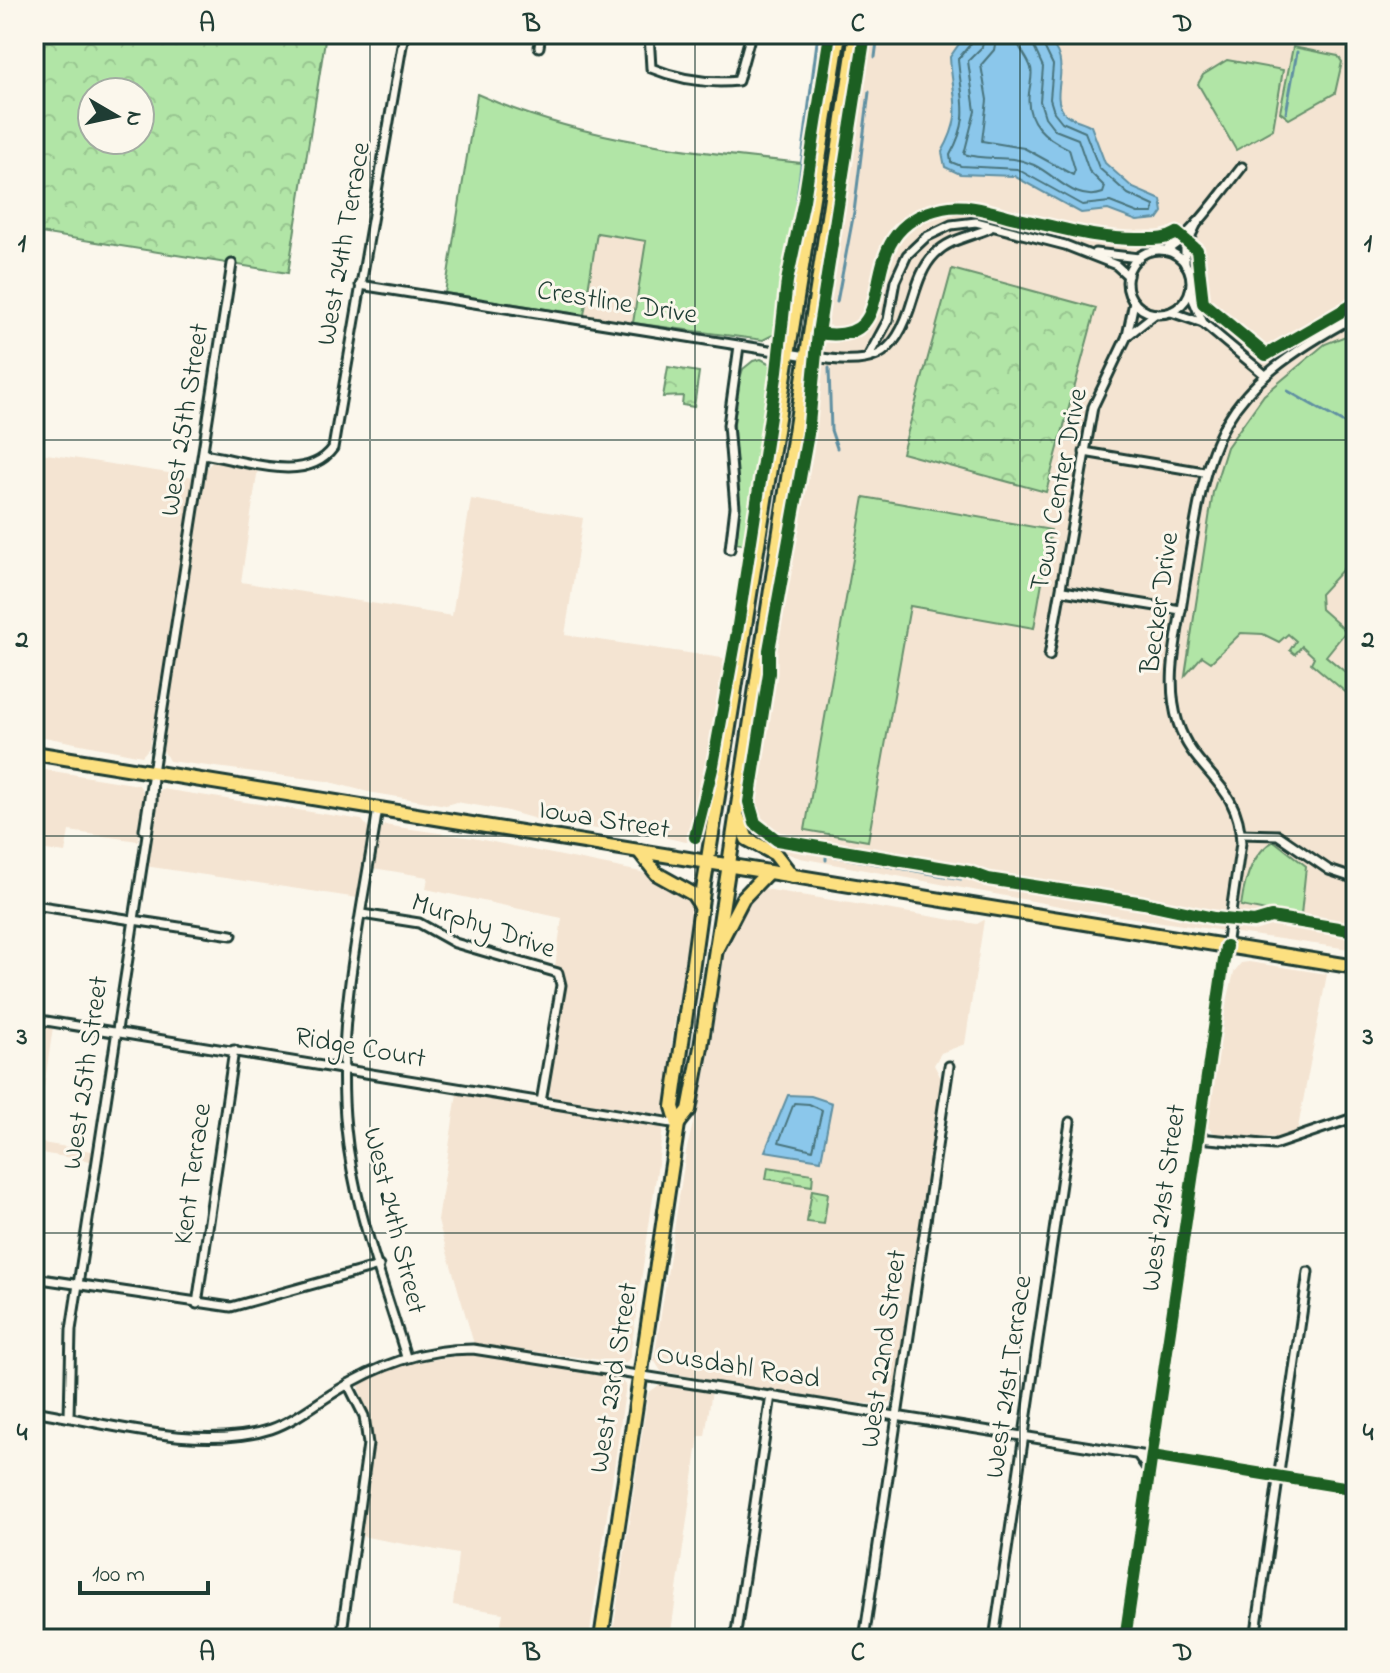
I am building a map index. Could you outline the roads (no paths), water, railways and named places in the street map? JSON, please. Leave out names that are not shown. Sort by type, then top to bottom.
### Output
[{"type":"main road","name":"West 23rd Street","points":[[601,1639],[678,1124],[673,1107],[701,906],[839,34]]},
{"type":"main road","name":"West 23rd Street","points":[[678,1124],[689,1110],[730,865],[856,34]]},
{"type":"main road","name":"Iowa Street","points":[[34,753],[1356,967]]},
{"type":"main road","points":[[737,815],[747,839],[775,854],[792,876]]},
{"type":"main road","points":[[639,851],[657,874],[693,894],[701,906]]},
{"type":"main road","points":[[716,950],[743,898],[768,872]]},
{"type":"street","name":"West 24th Terrace","points":[[203,454],[297,469],[311,467],[324,459],[335,443],[404,34]]},
{"type":"street","points":[[539,47],[541,34]]},
{"type":"street","points":[[649,34],[651,68],[702,82],[738,81],[751,34]]},
{"type":"street","points":[[868,357],[888,320],[900,267],[917,245],[951,225],[976,222],[1093,253],[1139,258],[1175,245],[1242,167]]},
{"type":"street","points":[[1198,221],[1185,248],[1185,264],[1191,277],[1190,292],[1203,323]]},
{"type":"street","points":[[868,357],[882,355],[897,340],[921,275],[934,255],[956,239],[990,228]]},
{"type":"street","points":[[1164,250],[1185,264]]},
{"type":"street","points":[[1093,253],[1116,265],[1128,276],[1134,302],[1155,314],[1171,312],[1203,323],[1264,374]]},
{"type":"street","points":[[1128,276],[1139,258]]},
{"type":"street","name":"West 25th Street","points":[[69,1417],[69,1356],[78,1285],[232,264]]},
{"type":"street","name":"Crestline Drive","points":[[360,285],[790,354],[842,360],[868,357]]},
{"type":"street","points":[[1171,312],[1182,304],[1190,292]]},
{"type":"street","name":"Town Center Drive","points":[[1049,656],[1063,591],[1084,452],[1101,385],[1127,336],[1134,302]]},
{"type":"street","name":"Town Center Drive","points":[[1127,336],[1155,314]]},
{"type":"street","name":"Becker Drive","points":[[1226,946],[1241,834],[1233,803],[1190,748],[1174,709],[1171,680],[1204,472],[1214,443],[1230,414],[1264,374],[1356,316]]},
{"type":"street","points":[[730,549],[735,507],[728,425],[739,346]]},
{"type":"street","points":[[1084,452],[1204,472]]},
{"type":"street","points":[[1063,591],[1181,610]]},
{"type":"street","name":"West 24th Street","points":[[378,808],[347,1014],[343,1069],[349,1152],[406,1357]]},
{"type":"street","points":[[1241,834],[1278,835],[1329,870],[1356,879]]},
{"type":"street","points":[[34,905],[232,935]]},
{"type":"street","name":"Murphy Drive","points":[[362,914],[419,923],[455,943],[558,973],[561,985],[541,1102]]},
{"type":"street","name":"West 21st Street","points":[[1152,1456],[1226,946]]},
{"type":"street","name":"Ridge Court","points":[[34,1019],[678,1124]]},
{"type":"street","name":"Kent Terrace","points":[[197,1304],[234,1050]]},
{"type":"street","name":"West 22nd Street","points":[[864,1639],[949,1066]]},
{"type":"street","points":[[1198,1138],[1274,1145],[1356,1117]]},
{"type":"street","name":"West 21st Terrace","points":[[994,1639],[1070,1122]]},
{"type":"street","points":[[34,1278],[197,1304],[241,1306],[379,1266]]},
{"type":"street","points":[[1255,1639],[1308,1272]]},
{"type":"street","name":"Ousdahl Road","points":[[34,1411],[194,1437],[237,1437],[282,1425],[348,1384],[406,1357],[473,1349],[1356,1489]]},
{"type":"street","points":[[341,1639],[368,1444],[364,1416],[348,1384]]},
{"type":"street","points":[[735,1639],[771,1395]]},
{"type":"street","points":[[1137,1454],[1149,1471]]},
{"type":"street","points":[[1125,1639],[1149,1471],[1164,1458]]},
{"type":"water","points":[[973,34],[1042,34],[1053,44],[1061,65],[1058,94],[1063,111],[1091,126],[1105,163],[1133,188],[1161,200],[1163,212],[1158,219],[1137,221],[1108,210],[1081,213],[1014,176],[960,174],[945,167],[942,152],[955,115],[950,57],[961,41]]},
{"type":"water","points":[[788,1095],[811,1096],[832,1103],[821,1160],[765,1151]]},
{"type":"waterway","points":[[794,221],[818,34]]},
{"type":"waterway","points":[[875,57],[878,34]]},
{"type":"waterway","points":[[1300,39],[1301,34]]},
{"type":"waterway","points":[[1286,113],[1297,52]]},
{"type":"waterway","points":[[837,302],[854,212],[869,92]]},
{"type":"waterway","points":[[829,368],[831,430],[837,448]]},
{"type":"waterway","points":[[1288,391],[1356,430]]},
{"type":"waterway","points":[[826,860],[826,855],[961,879]]}]
